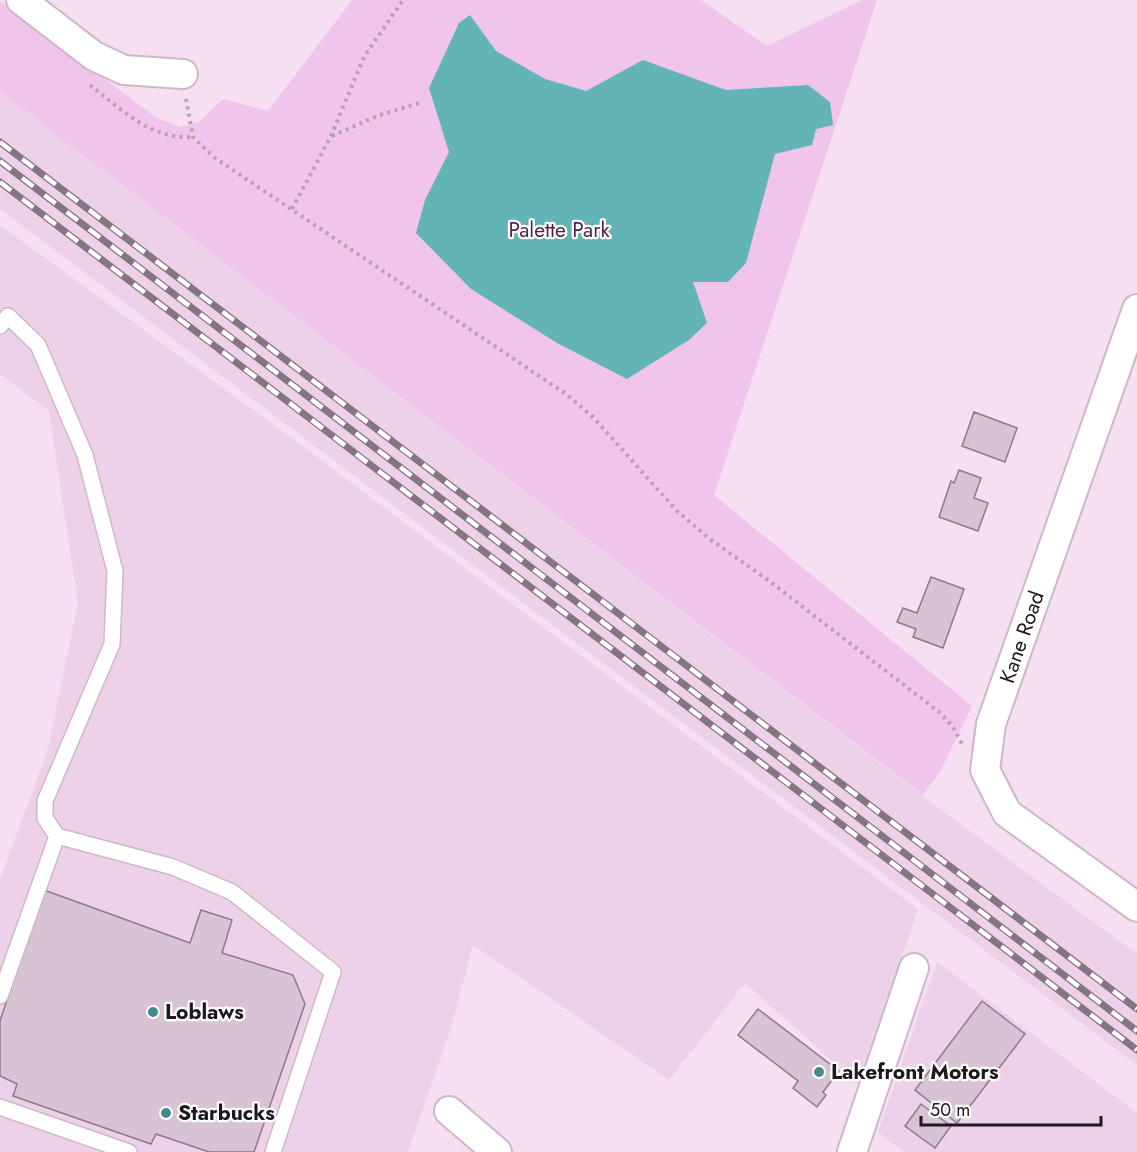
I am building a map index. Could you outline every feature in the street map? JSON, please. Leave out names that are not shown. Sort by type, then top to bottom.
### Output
[{"type":"street","points":[[21,0],[94,56],[124,70],[183,74]]},
{"type":"street","name":"Kane Road","points":[[1137,309],[992,723],[986,770],[1007,813],[1137,907]]},
{"type":"street","points":[[854,1151],[914,968]]},
{"type":"street","points":[[449,1111],[497,1152]]},
{"type":"lane","points":[[0,326],[8,316],[38,345],[85,454],[115,571],[111,644],[45,801],[45,819],[57,836],[172,867],[232,892],[333,972],[273,1152]]},
{"type":"lane","points":[[0,996],[57,836]]},
{"type":"lane","points":[[0,1107],[129,1152]]},
{"type":"path","points":[[292,209],[331,136],[364,57],[403,0]]},
{"type":"path","points":[[183,74],[193,137],[215,159],[566,394],[593,417],[677,511],[711,540],[768,580],[939,712],[953,727],[963,747]]},
{"type":"path","points":[[331,136],[377,116],[419,103]]},
{"type":"shaded area","points":[[0,92],[944,812],[1137,954],[1137,1065],[0,209]]},
{"type":"shaded area","points":[[0,225],[301,445],[918,909],[860,1086],[745,983],[669,1080],[473,945],[450,1031],[408,1152],[0,1152],[0,880],[48,749],[78,603],[49,411],[0,374]]},
{"type":"shaded area","points":[[937,962],[1137,1113],[1137,1152],[904,1152],[878,1132]]},
{"type":"green space","name":"Palette Park","points":[[352,0],[701,0],[767,46],[862,0],[877,0],[714,495],[972,706],[940,772],[923,795],[0,92],[0,1],[157,118],[180,127],[199,122],[223,99],[268,111]]},
{"type":"water","points":[[470,15],[496,51],[545,79],[586,91],[643,60],[726,90],[808,85],[830,102],[833,125],[816,129],[812,145],[775,154],[746,263],[728,282],[693,282],[707,323],[689,340],[627,379],[557,343],[471,289],[416,233],[425,200],[449,152],[429,88],[459,23]]},
{"type":"building","points":[[974,412],[1017,428],[1005,462],[962,446]]},
{"type":"building","points":[[959,470],[981,478],[974,498],[988,503],[978,531],[939,517],[951,481],[954,483]]},
{"type":"building","points":[[931,577],[964,589],[943,648],[913,637],[916,629],[897,622],[903,608],[917,613]]},
{"type":"building","name":"Loblaws","points":[[44,890],[190,943],[201,910],[232,920],[222,953],[293,975],[305,1004],[254,1152],[209,1152],[156,1134],[151,1144],[13,1096],[17,1084],[0,1076],[0,1021]]},
{"type":"building","points":[[982,1001],[1025,1034],[957,1123],[915,1090]]},
{"type":"building","points":[[758,1009],[839,1071],[823,1092],[826,1095],[817,1107],[793,1088],[798,1081],[738,1035]]},
{"type":"building","points":[[921,1104],[951,1126],[935,1148],[905,1126]]},
{"type":"railway","points":[[0,142],[1137,1009]]},
{"type":"railway","points":[[0,161],[1137,1031]]},
{"type":"railway","points":[[0,182],[1137,1050]]},
{"type":"place","name":"Loblaws","points":[[153,1012]]},
{"type":"place","name":"Lakefront Motors","points":[[819,1072]]},
{"type":"place","name":"Starbucks","points":[[166,1113]]}]
